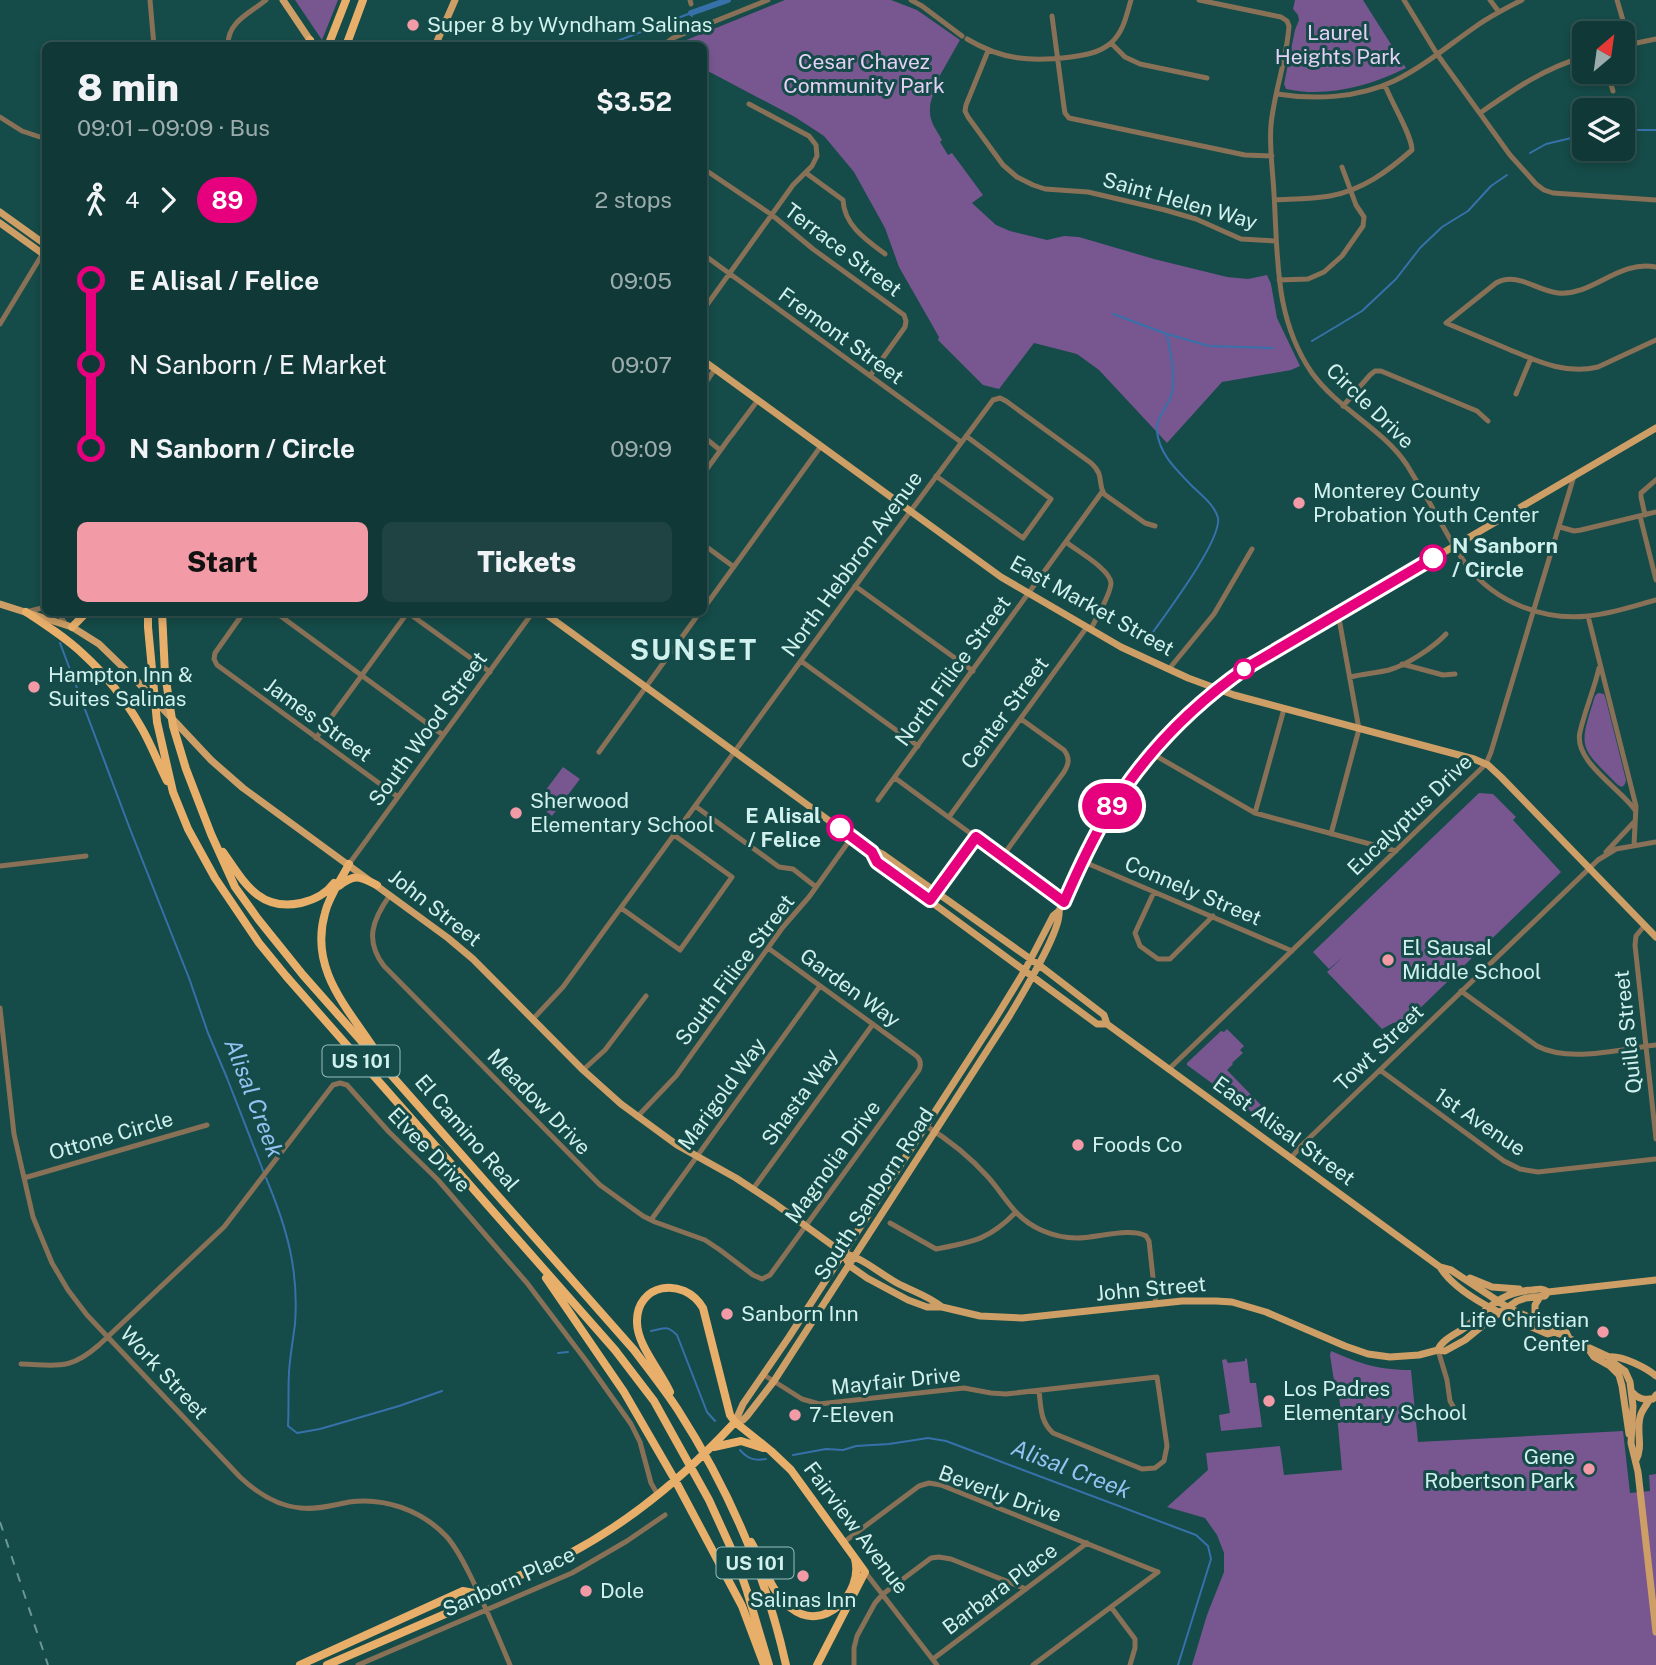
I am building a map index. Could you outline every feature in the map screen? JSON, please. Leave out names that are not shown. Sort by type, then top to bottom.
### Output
[{"type":"highway","points":[[330,42],[346,0]]},
{"type":"highway","points":[[347,42],[365,0]]},
{"type":"highway","points":[[26,612],[67,640],[100,671],[141,727],[173,792]]},
{"type":"highway","points":[[70,626],[82,616]]},
{"type":"highway","name":"El Camino Real","points":[[148,616],[157,722],[173,792],[188,829],[215,878],[259,943],[615,1350],[652,1397],[697,1476],[735,1557],[759,1626],[766,1665]]},
{"type":"highway","name":"El Camino Real","points":[[162,616],[165,674],[173,726],[211,834],[235,887],[303,975],[634,1350],[678,1410],[736,1517],[775,1621],[786,1665]]},
{"type":"highway","points":[[211,834],[250,889],[259,897],[285,905],[309,901],[328,891],[349,864]]},
{"type":"highway","points":[[349,864],[325,911],[321,949],[331,984],[391,1073]]},
{"type":"highway","points":[[333,893],[342,883],[354,877],[377,885]]},
{"type":"highway","points":[[538,1264],[624,1392],[676,1480],[742,1606],[766,1665]]},
{"type":"highway","points":[[678,1410],[641,1341],[637,1324],[638,1310],[646,1298],[657,1290],[669,1287],[689,1292],[703,1308],[728,1410],[735,1422]]},
{"type":"highway","name":"South Sanborn Road","points":[[327,1665],[467,1605],[479,1594],[566,1555],[616,1525],[658,1495],[735,1422]]},
{"type":"highway","name":"Fairview Avenue","points":[[735,1422],[771,1451],[801,1482],[865,1572]]},
{"type":"highway","points":[[711,1447],[741,1441],[771,1451]]},
{"type":"highway","points":[[736,1517],[779,1595],[790,1608],[803,1615],[821,1616],[831,1613],[842,1604],[855,1578],[857,1566],[854,1556]]},
{"type":"highway","points":[[817,1665],[865,1572]]},
{"type":"highway","name":"South Sanborn Road","points":[[300,1665],[463,1591],[479,1594]]},
{"type":"main road","points":[[283,0],[310,42]]},
{"type":"main road","points":[[437,42],[455,0]]},
{"type":"main road","points":[[0,212],[42,248]]},
{"type":"main road","points":[[0,223],[42,249]]},
{"type":"main road","name":"East Market Street","points":[[707,363],[1002,577],[1121,647],[1217,689],[1486,764],[1656,937]]},
{"type":"main road","points":[[1059,911],[1107,815],[1151,753],[1217,689],[1246,668],[1338,613],[1656,428]]},
{"type":"main road","name":"John Street","points":[[0,604],[70,626],[99,644],[211,760],[243,788],[465,952],[583,1070],[637,1117],[753,1189],[843,1253],[856,1256],[895,1282],[942,1307]]},
{"type":"main road","name":"East Alisal Street","points":[[549,616],[852,836],[872,852],[877,862],[1097,1024],[1108,1024]]},
{"type":"main road","name":"East Alisal Street","points":[[872,852],[884,855],[1039,965],[1104,1015],[1108,1024],[1440,1267],[1451,1270],[1507,1307],[1609,1357],[1634,1377]]},
{"type":"main road","name":"South Sanborn Road","points":[[735,1422],[743,1404],[1025,971],[1053,916],[1059,911]]},
{"type":"main road","name":"South Sanborn Road","points":[[735,1422],[747,1416],[774,1381],[936,1132],[1033,976],[1060,919],[1059,911]]},
{"type":"main road","name":"John Street","points":[[843,1253],[850,1266],[877,1284],[927,1307],[1023,1318],[1200,1300],[1231,1302],[1266,1312],[1345,1346],[1376,1355],[1404,1357],[1445,1351],[1458,1345],[1507,1307],[1521,1299],[1545,1296],[1548,1292]]},
{"type":"main road","name":"East Alisal Street","points":[[1440,1267],[1447,1278],[1499,1313],[1548,1334],[1555,1332]]},
{"type":"main road","points":[[1451,1270],[1489,1286],[1542,1289],[1548,1292],[1656,1280]]},
{"type":"main road","name":"John Street","points":[[1438,1350],[1441,1343],[1497,1301],[1508,1294],[1527,1290]]},
{"type":"main road","points":[[1540,1297],[1535,1305],[1535,1314],[1563,1328],[1569,1338]]},
{"type":"main road","points":[[1587,1346],[1594,1357],[1614,1369],[1621,1381],[1627,1426],[1636,1460],[1656,1632]]},
{"type":"main road","name":"East Alisal Street","points":[[1609,1357],[1617,1356],[1653,1371]]},
{"type":"main road","points":[[1631,1443],[1631,1391],[1634,1377],[1653,1371]]},
{"type":"main road","points":[[1631,1391],[1639,1398],[1654,1398]]},
{"type":"main road","points":[[1636,1460],[1640,1453],[1639,1419],[1654,1398]]},
{"type":"street","points":[[150,0],[154,42]]},
{"type":"street","points":[[228,42],[232,27],[266,0]]},
{"type":"street","points":[[668,42],[768,0]]},
{"type":"street","points":[[911,0],[988,51],[1021,59],[1057,59],[1101,49],[1111,43],[1123,28],[1132,0]]},
{"type":"street","name":"Circle Drive","points":[[1199,0],[1281,17],[1287,21],[1289,29],[1270,126],[1279,280],[1285,315],[1298,349],[1318,380],[1343,406],[1402,457],[1455,546],[1474,574],[1492,590],[1535,611],[1562,617],[1588,616],[1656,600]]},
{"type":"street","points":[[1404,0],[1437,54],[1520,167],[1536,184],[1544,190],[1558,194],[1656,200]]},
{"type":"street","points":[[1490,0],[1499,12]]},
{"type":"street","points":[[1277,94],[1302,97],[1333,96],[1385,85],[1522,0]]},
{"type":"street","points":[[1617,0],[1623,21]]},
{"type":"street","points":[[1052,16],[1065,111],[1071,119],[1245,155],[1272,156]]},
{"type":"street","points":[[1635,43],[1656,38]]},
{"type":"street","points":[[1111,43],[1125,57],[1140,64],[1207,78]]},
{"type":"street","name":"Saint Helen Way","points":[[988,51],[965,111],[999,160],[1017,177],[1045,189],[1088,192],[1179,213],[1241,239],[1276,241]]},
{"type":"street","points":[[1480,113],[1529,79],[1572,61]]},
{"type":"street","points":[[1611,84],[1614,91]]},
{"type":"street","points":[[1275,200],[1323,197],[1350,190],[1381,175],[1413,148],[1385,85]]},
{"type":"street","points":[[707,304],[793,185],[813,166],[816,159],[815,142],[801,131],[748,103]]},
{"type":"street","points":[[0,117],[22,131],[42,138]]},
{"type":"street","points":[[1279,280],[1317,276],[1331,267],[1363,226],[1365,221],[1342,167]]},
{"type":"street","name":"Terrace Street","points":[[707,171],[772,215],[813,249],[904,315],[905,327],[870,376]]},
{"type":"street","points":[[806,173],[843,200],[843,210],[861,236],[885,254]]},
{"type":"street","points":[[0,324],[42,256]]},
{"type":"street","name":"Fremont Street","points":[[707,257],[961,442]]},
{"type":"street","points":[[1656,267],[1642,265],[1627,268],[1580,290],[1565,293],[1550,292],[1518,280],[1506,279],[1496,283],[1446,323],[1561,368],[1588,369],[1610,362],[1656,340]]},
{"type":"street","points":[[1516,394],[1531,358]]},
{"type":"street","points":[[707,381],[715,369]]},
{"type":"street","points":[[1343,406],[1370,375],[1381,371],[1477,411],[1488,421]]},
{"type":"street","name":"North Hebbron Avenue","points":[[533,1019],[560,992],[991,402],[997,398],[1006,401],[1095,467],[1100,475],[1102,492]]},
{"type":"street","points":[[707,469],[758,400]]},
{"type":"street","points":[[936,475],[1023,538],[1052,499],[966,436]]},
{"type":"street","points":[[707,439],[720,450]]},
{"type":"street","points":[[707,604],[821,446]]},
{"type":"street","name":"Eucalyptus Drive","points":[[1170,1068],[1486,764],[1535,611],[1574,476]]},
{"type":"street","points":[[1656,480],[1641,497],[1656,580]]},
{"type":"street","points":[[1102,492],[1145,523],[1156,526]]},
{"type":"street","name":"North Filice Street","points":[[878,800],[1102,492]]},
{"type":"street","points":[[1560,527],[1581,530],[1656,512]]},
{"type":"street","name":"Center Street","points":[[949,817],[1089,628],[1109,591],[1110,579],[1105,571],[1066,542]]},
{"type":"street","points":[[707,547],[734,567]]},
{"type":"street","points":[[1169,669],[1214,614],[1252,549]]},
{"type":"street","points":[[855,586],[973,671]]},
{"type":"street","points":[[26,612],[42,608]]},
{"type":"street","points":[[1331,834],[1359,729],[1338,613]]},
{"type":"street","points":[[60,616],[70,626]]},
{"type":"street","name":"James Street","points":[[241,616],[215,653],[215,662],[219,668],[398,797]]},
{"type":"street","points":[[281,616],[443,735]]},
{"type":"street","points":[[316,738],[405,616]]},
{"type":"street","points":[[411,616],[490,672]]},
{"type":"street","name":"South Wood Street","points":[[349,864],[530,616]]},
{"type":"street","points":[[599,752],[697,616]]},
{"type":"street","points":[[1588,616],[1636,813],[1633,845]]},
{"type":"street","points":[[1350,677],[1390,670],[1439,642],[1446,634]]},
{"type":"street","points":[[801,661],[918,746]]},
{"type":"street","points":[[1599,662],[1599,670],[1579,734],[1580,744],[1586,757],[1631,804],[1636,813]]},
{"type":"street","points":[[1402,664],[1443,675],[1455,674]]},
{"type":"street","points":[[1591,697],[1600,690],[1609,698]]},
{"type":"street","points":[[1255,813],[1284,709]]},
{"type":"street","points":[[1002,857],[1069,764],[1064,750],[1021,719]]},
{"type":"street","points":[[1151,753],[1255,813],[1396,851]]},
{"type":"street","points":[[895,778],[1064,902]]},
{"type":"street","points":[[1613,786],[1623,788],[1628,785],[1629,779]]},
{"type":"street","points":[[695,806],[779,867],[793,870],[816,887]]},
{"type":"street","points":[[1598,860],[1635,821]]},
{"type":"street","points":[[621,908],[680,950],[733,877],[674,835]]},
{"type":"street","name":"South Filice Street","points":[[637,1117],[676,1076],[852,836]]},
{"type":"street","points":[[930,900],[976,837]]},
{"type":"street","name":"Towt Street","points":[[1291,1158],[1461,990],[1598,860],[1616,849],[1656,842]]},
{"type":"street","points":[[0,866],[86,856]]},
{"type":"street","name":"Connely Street","points":[[1082,861],[1292,951]]},
{"type":"street","points":[[1154,892],[1135,933],[1140,946],[1158,959],[1170,959],[1213,916]]},
{"type":"street","name":"Meadow Drive","points":[[390,895],[377,914],[373,932],[376,953],[384,966],[593,1180],[650,1220],[705,1240],[755,1277]]},
{"type":"street","name":"Quilla Street","points":[[1645,925],[1636,936],[1635,945],[1656,1139]]},
{"type":"street","name":"Garden Way","points":[[768,948],[914,1054]]},
{"type":"street","name":"Marigold Way","points":[[650,1220],[820,986]]},
{"type":"street","points":[[1461,990],[1537,1046],[1550,1052],[1573,1055],[1656,1045]]},
{"type":"street","points":[[583,1070],[606,1050],[646,996]]},
{"type":"street","name":"Work Street","points":[[0,1008],[14,1134],[33,1217],[51,1263],[87,1315],[240,1477],[260,1494],[285,1505],[300,1508],[361,1501],[391,1504],[407,1509],[432,1524],[447,1537],[461,1557],[510,1665]]},
{"type":"street","name":"Shasta Way","points":[[753,1189],[873,1024]]},
{"type":"street","name":"Magnolia Drive","points":[[755,1277],[764,1279],[770,1275],[919,1070],[920,1061],[914,1054]]},
{"type":"street","name":"1st Avenue","points":[[1380,1070],[1504,1161],[1520,1169],[1538,1172],[1656,1159]]},
{"type":"street","name":"Elvee Drive","points":[[21,1364],[70,1364],[89,1354],[224,1227],[333,1085],[340,1083],[347,1085],[389,1132],[439,1180],[527,1283],[631,1424],[640,1443],[651,1483],[658,1495]]},
{"type":"street","name":"Ottone Circle","points":[[24,1178],[207,1125]]},
{"type":"street","points":[[926,1126],[963,1152],[1016,1212],[1037,1228],[1078,1238],[1136,1232],[1143,1234],[1149,1241],[1156,1305]]},
{"type":"street","points":[[890,1223],[936,1249],[984,1238],[1000,1228],[1016,1212]]},
{"type":"street","points":[[1438,1350],[1450,1401],[1458,1415]]},
{"type":"street","name":"Mayfair Drive","points":[[764,1375],[807,1401],[820,1404],[958,1389],[976,1389],[998,1394],[1039,1391],[1157,1377],[1167,1446],[1164,1461],[1155,1468],[1142,1469],[1053,1433],[1042,1419],[1039,1391]]},
{"type":"street","name":"Beverly Drive","points":[[844,1542],[919,1486],[931,1483],[941,1485],[1158,1572],[1111,1606]]},
{"type":"street","name":"Sanborn Place","points":[[358,1665],[589,1564],[665,1515]]},
{"type":"street","name":"Barbara Place","points":[[933,1659],[1087,1543]]},
{"type":"street","points":[[854,1665],[857,1636],[873,1606],[883,1594],[925,1562],[939,1557],[951,1559],[1026,1590]]},
{"type":"street","name":"Fairview Avenue","points":[[865,1572],[937,1665]]},
{"type":"street","points":[[1033,1665],[1111,1606],[1135,1639],[1130,1665]]},
{"type":"green space","points":[[295,0],[338,0],[322,40]]},
{"type":"green space","name":"Cesar Chavez Community Park","points":[[785,0],[891,0],[917,10],[960,40],[939,77],[930,112],[932,123],[948,155],[952,153],[983,195],[972,203],[996,225],[1010,231],[1047,240],[1064,236],[1079,237],[1227,277],[1248,279],[1267,275],[1277,318],[1300,366],[1291,370],[1222,382],[1167,443],[1099,370],[1077,354],[1034,343],[999,389],[983,385],[938,340],[939,337],[899,267],[885,228],[854,172],[824,136],[795,117],[707,71],[707,42],[681,42]]},
{"type":"green space","name":"Laurel Heights Park","points":[[1295,0],[1363,0],[1406,68],[1348,89],[1317,92],[1286,89],[1284,84],[1299,20],[1293,9]]},
{"type":"green space","points":[[1598,693],[1604,694],[1606,700],[1626,780],[1622,787],[1596,762],[1586,746],[1586,727]]},
{"type":"green space","points":[[563,767],[580,779],[552,816],[536,803]]},
{"type":"green space","points":[[1479,793],[1493,794],[1516,817],[1513,820],[1561,872],[1412,1016],[1382,1029],[1327,972],[1343,957],[1329,969],[1313,952]]},
{"type":"green space","points":[[1227,1029],[1244,1046],[1240,1050],[1243,1053],[1227,1070],[1287,1132],[1295,1132],[1300,1136],[1294,1141],[1187,1065],[1221,1031]]},
{"type":"green space","points":[[1331,1351],[1370,1365],[1411,1370],[1418,1442],[1623,1431],[1630,1493],[1650,1491],[1649,1475],[1656,1474],[1656,1665],[1192,1665],[1224,1572],[1224,1553],[1217,1535],[1205,1518],[1167,1507],[1208,1470],[1206,1453],[1280,1446],[1284,1475],[1342,1470],[1337,1415],[1341,1412]]},
{"type":"green space","points":[[1245,1358],[1250,1383],[1256,1383],[1262,1427],[1221,1431],[1219,1415],[1230,1413],[1222,1360],[1226,1359],[1228,1363],[1245,1361]]},
{"type":"waterway","name":"Alisal Creek","points":[[691,13],[728,0]]},
{"type":"waterway","name":"Alisal Creek","points":[[615,42],[691,13],[692,16]]},
{"type":"waterway","points":[[1635,130],[1656,130]]},
{"type":"waterway","points":[[1530,153],[1546,144],[1572,138]]},
{"type":"waterway","points":[[1312,341],[1362,311],[1396,279],[1420,248],[1442,227],[1468,211],[1491,186],[1507,175]]},
{"type":"waterway","points":[[1113,314],[1209,346],[1273,348]]},
{"type":"waterway","points":[[1146,642],[1201,562],[1217,529],[1218,518],[1211,504],[1185,479],[1161,448],[1157,427],[1173,386],[1167,334]]},
{"type":"waterway","name":"Alisal Creek","points":[[60,643],[264,1173]]},
{"type":"waterway","name":"Alisal Creek","points":[[266,1178],[290,1249],[295,1285],[288,1426],[297,1433],[320,1429],[442,1391]]},
{"type":"waterway","name":"Alisal Creek","points":[[651,1331],[667,1328],[677,1335],[707,1412],[715,1421]]},
{"type":"waterway","name":"Alisal Creek","points":[[558,1353],[568,1352]]},
{"type":"waterway","name":"Alisal Creek","points":[[793,1455],[928,1438],[946,1441],[1196,1535],[1208,1546],[1211,1559],[1178,1665]]},
{"type":"waterway","name":"Alisal Creek","points":[[740,1450],[751,1459],[766,1459]]},
{"type":"railway","points":[[0,1522],[48,1665]]},
{"type":"bus line","name":"89","points":[[840,828],[872,852],[877,862],[930,900],[976,837],[1064,902],[1107,815],[1135,773],[1179,724],[1217,689],[1246,668],[1433,558]]},
{"type":"place","name":"Super 8 by Wyndham Salinas","points":[[413,25]]},
{"type":"place","name":"Monterey County Probation Youth Center","points":[[1299,503]]},
{"type":"place","name":"N Sanborn / Circle","points":[[1433,558]]},
{"type":"place","name":"Hampton Inn & Suites Salinas","points":[[34,687]]},
{"type":"place","name":"Sherwood Elementary School","points":[[516,813]]},
{"type":"place","name":"E Alisal / Felice","points":[[840,828]]},
{"type":"place","name":"El Sausal Middle School","points":[[1388,960]]},
{"type":"place","name":"Foods Co","points":[[1078,1145]]},
{"type":"place","name":"Sanborn Inn","points":[[727,1314]]},
{"type":"place","name":"Life Christian Center","points":[[1603,1332]]},
{"type":"place","name":"Los Padres Elementary School","points":[[1269,1401]]},
{"type":"place","name":"7-Eleven","points":[[795,1415]]},
{"type":"place","name":"Gene Robertson Park","points":[[1589,1469]]},
{"type":"place","name":"Salinas Inn","points":[[803,1576]]},
{"type":"place","name":"Dole","points":[[586,1591]]},
{"type":"district","name":"SUNSET","points":[[694,650]]}]
